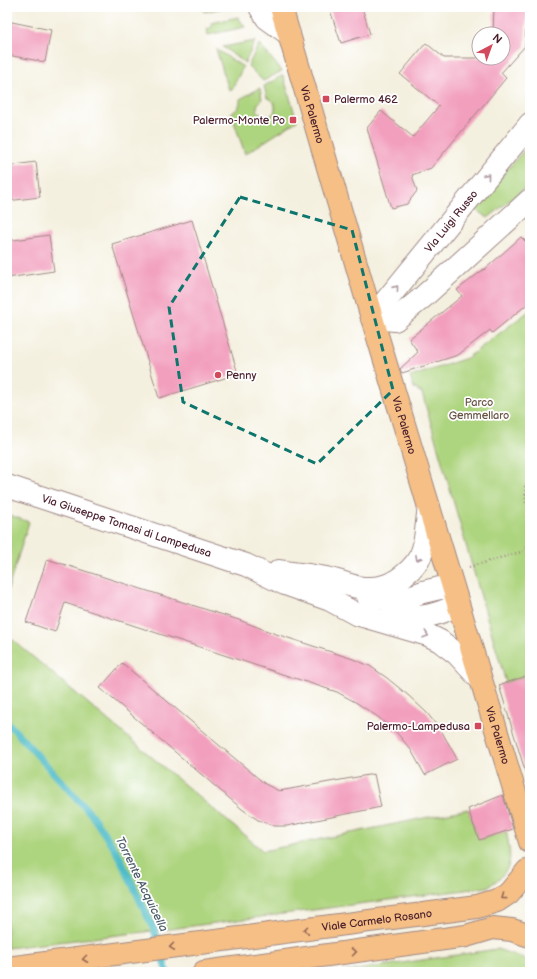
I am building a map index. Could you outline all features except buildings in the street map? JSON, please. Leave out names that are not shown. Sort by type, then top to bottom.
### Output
[{"type":"main road","name":"Via Palermo","points":[[281,7],[372,318],[530,842]]},
{"type":"main road","name":"Viale Carmelo Rosano","points":[[7,968],[477,907],[497,901],[509,892],[527,871],[530,871]]},
{"type":"main road","points":[[211,971],[466,936],[493,928],[512,930],[530,936]]},
{"type":"main road","points":[[466,936],[514,941],[530,947]]},
{"type":"street","points":[[260,7],[267,18],[289,34]]},
{"type":"street","name":"Via Luigi Russo","points":[[372,318],[530,124]]},
{"type":"street","points":[[372,318],[395,320],[422,298],[530,200]]},
{"type":"street","name":"Via Giuseppe Tomasi di Lampedusa","points":[[7,486],[246,565]]},
{"type":"street","points":[[246,565],[330,579],[357,587],[368,588],[390,585],[411,570],[418,560],[423,549],[429,507]]},
{"type":"street","points":[[246,565],[285,584],[330,600],[361,606],[391,615],[416,617],[446,611],[453,587],[440,588],[406,598],[376,599],[334,588],[289,573]]},
{"type":"street","points":[[330,600],[356,614],[428,635],[440,641],[457,654],[480,679]]},
{"type":"path","points":[[530,480],[526,485],[526,503],[530,511]]},
{"type":"path","points":[[453,587],[472,566],[524,551],[530,541]]},
{"type":"highlighted area","points":[[240,197],[352,230],[393,390],[317,464],[183,402],[169,307]]},
{"type":"green space","points":[[203,7],[228,7],[205,12]]},
{"type":"green space","points":[[238,17],[245,27],[208,35],[207,29],[212,27],[211,23]]},
{"type":"green space","points":[[255,41],[245,63],[223,47]]},
{"type":"green space","points":[[259,44],[282,71],[263,81],[248,66]]},
{"type":"green space","points":[[216,49],[243,67],[232,89],[229,90]]},
{"type":"green space","points":[[283,75],[297,121],[245,154],[231,113],[238,108],[240,99],[260,88],[262,99],[258,104],[257,109],[262,115],[271,115],[274,112],[275,105],[270,99],[267,98],[264,86]]},
{"type":"green space","points":[[530,143],[530,184],[488,218],[474,209]]},
{"type":"green space","name":"Parco Gemmellaro","points":[[529,311],[530,672],[524,677],[506,683],[422,393],[414,388],[410,377],[467,358]]},
{"type":"green space","points":[[7,514],[29,522],[7,592]]},
{"type":"green space","points":[[7,635],[263,851],[468,809],[479,840],[506,831],[510,857],[509,864],[502,875],[487,887],[170,929],[7,948]]},
{"type":"green space","points":[[497,949],[524,958],[530,963],[530,972],[341,972]]},
{"type":"waterway","name":"Torrente Acquicella","points":[[7,722],[91,814],[118,854],[154,930],[167,972]]},
{"type":"place","name":"Palermo 462","points":[[326,99]]},
{"type":"place","name":"Palermo-Monte Po","points":[[293,120]]},
{"type":"place","name":"Penny","points":[[218,375]]},
{"type":"place","name":"Palermo-Lampedusa","points":[[478,726]]}]
